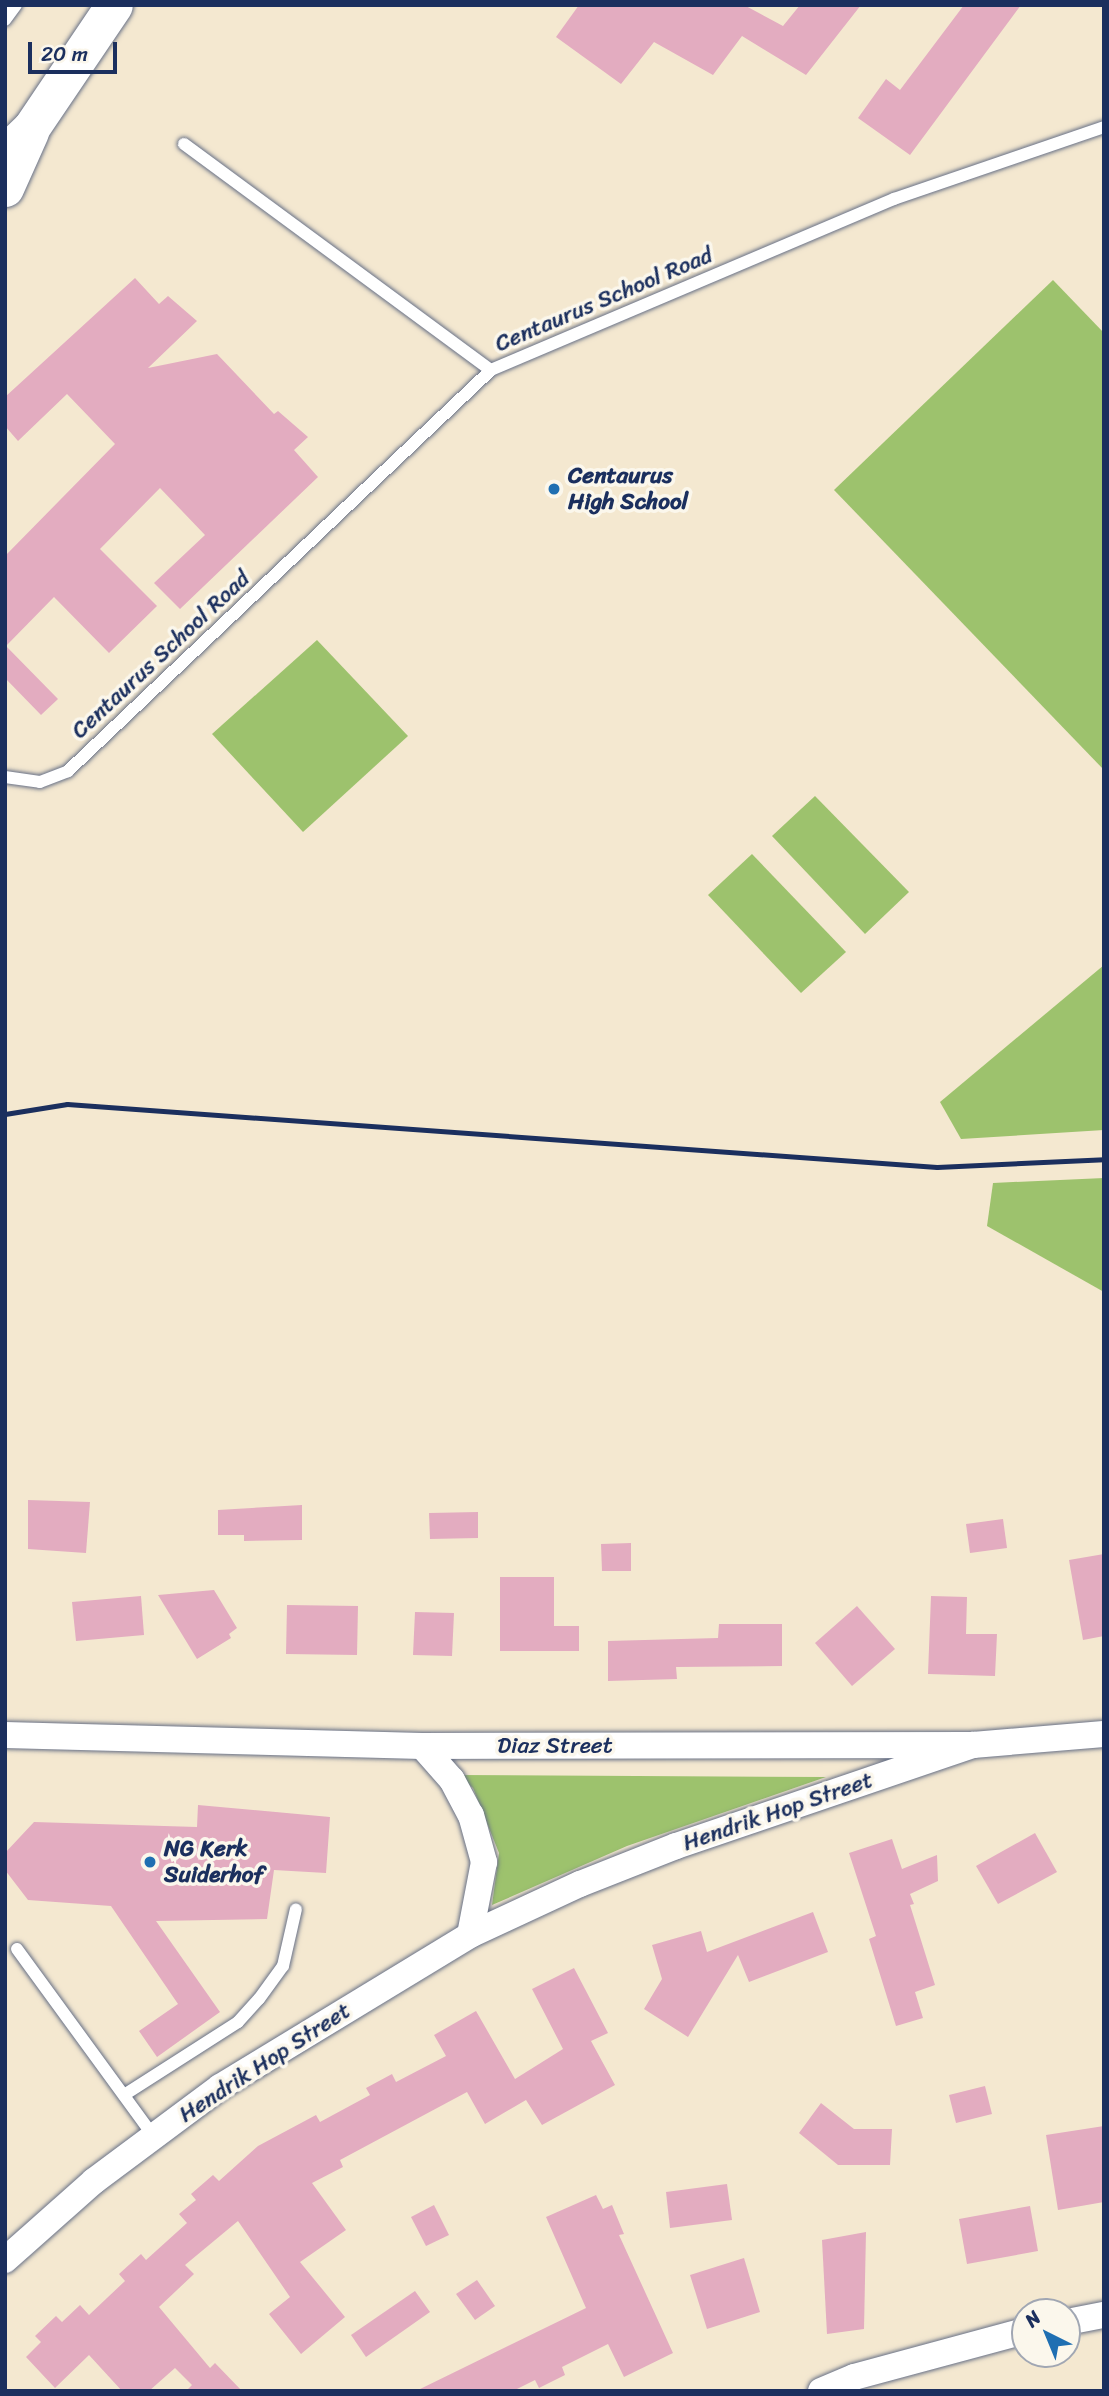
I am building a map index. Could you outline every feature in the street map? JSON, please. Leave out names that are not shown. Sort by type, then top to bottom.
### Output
[{"type":"street","points":[[5,188],[31,128],[114,5]]},
{"type":"street","points":[[5,153],[31,128]]},
{"type":"street","name":"Diaz Street","points":[[5,1735],[422,1746],[972,1745],[1104,1734]]},
{"type":"street","name":"Hendrik Hop Street","points":[[5,2260],[94,2181],[220,2087],[470,1935],[580,1884],[676,1846],[972,1745]]},
{"type":"street","points":[[422,1746],[452,1780],[471,1815],[484,1862],[470,1935]]},
{"type":"street","points":[[1081,2319],[1104,2315]]},
{"type":"street","points":[[821,2391],[853,2377],[1011,2335]]},
{"type":"lane","points":[[5,20],[16,5]]},
{"type":"lane","name":"Centaurus School Road","points":[[5,777],[40,782],[68,771],[491,370],[894,199],[1104,127]]},
{"type":"lane","points":[[184,144],[491,370]]},
{"type":"lane","points":[[124,2095],[238,2021],[260,1999],[283,1966],[296,1909]]},
{"type":"lane","points":[[17,1949],[154,2137]]},
{"type":"green space","points":[[1053,280],[1104,333],[1104,770],[834,490]]},
{"type":"green space","points":[[317,640],[408,736],[303,832],[212,734]]},
{"type":"green space","points":[[815,796],[909,892],[865,934],[772,836]]},
{"type":"green space","points":[[752,854],[846,952],[801,993],[708,895]]},
{"type":"green space","points":[[1104,965],[1104,1130],[961,1139],[940,1102]]},
{"type":"green space","points":[[1104,1178],[1104,1292],[987,1226],[993,1183]]},
{"type":"green space","points":[[458,1775],[826,1777],[627,1846],[492,1905],[499,1853],[473,1788]]},
{"type":"building","points":[[579,5],[744,5],[783,26],[800,5],[861,5],[806,75],[742,36],[713,75],[654,42],[621,84],[556,37]]},
{"type":"building","points":[[964,5],[1021,5],[910,155],[858,118],[886,79],[900,90]]},
{"type":"building","points":[[135,278],[159,304],[168,296],[197,321],[148,368],[217,354],[274,414],[278,411],[308,437],[294,450],[318,477],[180,609],[154,583],[205,535],[160,488],[100,549],[157,606],[109,653],[54,597],[6,646],[58,699],[41,715],[5,678],[5,556],[115,444],[67,394],[18,441],[5,426],[5,397]]},
{"type":"building","points":[[28,1500],[90,1502],[86,1553],[28,1549]]},
{"type":"building","points":[[302,1505],[302,1540],[244,1541],[244,1535],[218,1535],[218,1510]]},
{"type":"building","points":[[478,1512],[478,1538],[430,1539],[429,1513]]},
{"type":"building","points":[[1003,1519],[1007,1548],[970,1553],[966,1524]]},
{"type":"building","points":[[631,1543],[631,1571],[602,1571],[601,1544]]},
{"type":"building","points":[[1104,1554],[1104,1636],[1083,1640],[1069,1560]]},
{"type":"building","points":[[500,1577],[554,1577],[554,1626],[579,1626],[579,1651],[500,1651]]},
{"type":"building","points":[[214,1590],[237,1628],[229,1634],[231,1638],[197,1659],[158,1595]]},
{"type":"building","points":[[141,1596],[144,1635],[76,1641],[72,1602]]},
{"type":"building","points":[[931,1596],[967,1597],[966,1634],[997,1634],[995,1676],[928,1674]]},
{"type":"building","points":[[287,1605],[358,1606],[357,1655],[286,1654]]},
{"type":"building","points":[[857,1606],[895,1649],[852,1686],[815,1643]]},
{"type":"building","points":[[415,1612],[454,1613],[452,1656],[413,1655]]},
{"type":"building","points":[[719,1624],[782,1624],[782,1666],[676,1667],[677,1679],[608,1681],[608,1641],[718,1638]]},
{"type":"building","points":[[198,1805],[330,1817],[326,1873],[274,1870],[267,1919],[156,1921],[220,2012],[157,2057],[139,2031],[178,2004],[111,1906],[28,1900],[5,1870],[5,1853],[34,1822],[197,1827]]},
{"type":"building","points":[[1035,1833],[1057,1872],[998,1904],[976,1866]]},
{"type":"building","points":[[892,1839],[902,1869],[937,1855],[938,1881],[910,1894],[914,1904],[910,1905],[935,1985],[915,1992],[923,2018],[896,2026],[869,1939],[876,1936],[849,1853]]},
{"type":"building","points":[[813,1912],[828,1952],[749,1982],[738,1955],[688,2037],[644,2009],[662,1979],[652,1945],[701,1931],[707,1952]]},
{"type":"building","points":[[574,1968],[608,2033],[591,2041],[615,2085],[542,2125],[526,2100],[485,2124],[467,2092],[340,2160],[343,2167],[312,2183],[346,2230],[300,2262],[345,2317],[301,2354],[269,2314],[290,2297],[238,2221],[185,2265],[194,2274],[159,2307],[210,2368],[215,2363],[242,2391],[186,2391],[192,2385],[175,2368],[149,2391],[122,2391],[89,2355],[55,2388],[26,2357],[41,2342],[35,2336],[56,2316],[62,2322],[80,2305],[89,2315],[125,2281],[119,2274],[141,2254],[146,2260],[187,2223],[179,2214],[196,2200],[191,2194],[213,2175],[219,2181],[258,2146],[316,2115],[320,2122],[370,2095],[366,2088],[392,2074],[396,2082],[446,2056],[434,2035],[476,2011],[515,2079],[563,2049],[532,1989]]},
{"type":"building","points":[[985,2086],[992,2114],[956,2123],[949,2095]]},
{"type":"building","points":[[821,2103],[854,2129],[892,2129],[890,2165],[838,2165],[799,2133]]},
{"type":"building","points":[[1104,2126],[1104,2202],[1058,2210],[1046,2135]]},
{"type":"building","points":[[727,2184],[732,2220],[670,2228],[666,2192]]},
{"type":"building","points":[[596,2195],[603,2209],[612,2205],[624,2234],[619,2235],[673,2353],[624,2377],[608,2344],[562,2367],[565,2375],[539,2388],[535,2380],[513,2391],[416,2391],[586,2308],[546,2217]]},
{"type":"building","points":[[434,2205],[449,2235],[426,2246],[411,2217]]},
{"type":"building","points":[[1030,2206],[1038,2251],[967,2264],[959,2219]]},
{"type":"building","points":[[866,2232],[864,2329],[827,2334],[822,2240]]},
{"type":"building","points":[[744,2258],[760,2312],[707,2329],[690,2275]]},
{"type":"building","points":[[477,2280],[495,2306],[475,2320],[456,2294]]},
{"type":"building","points":[[415,2291],[430,2312],[366,2357],[351,2335]]},
{"type":"railway","points":[[5,1114],[67,1104],[937,1167],[1104,1159]]},
{"type":"place","name":"Centaurus High School","points":[[554,489]]},
{"type":"place","name":"NG Kerk Suiderhof","points":[[150,1862]]}]
